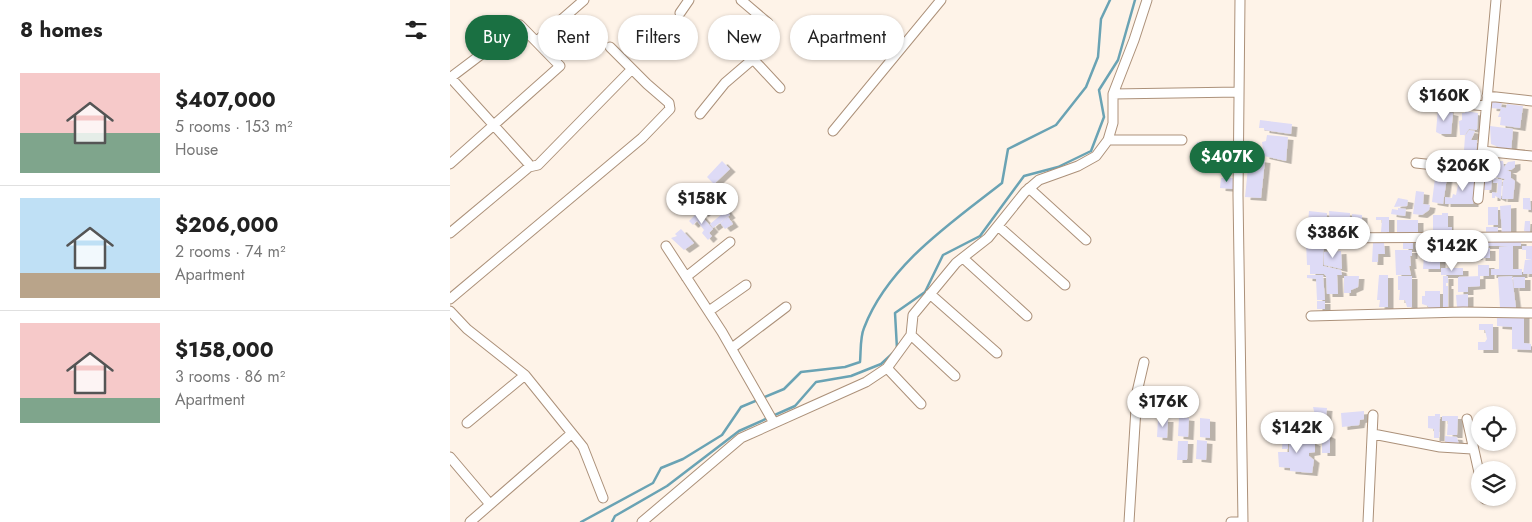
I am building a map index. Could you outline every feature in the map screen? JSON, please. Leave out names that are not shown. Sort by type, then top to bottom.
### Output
[{"type":"street","points":[[537,41],[584,0]]},
{"type":"street","points":[[680,13],[689,0]]},
{"type":"street","points":[[741,0],[759,15]]},
{"type":"street","points":[[833,132],[941,0]]},
{"type":"street","points":[[642,522],[741,438],[866,382],[886,368],[910,335],[913,315],[963,258],[988,238],[1029,188],[1039,180],[1078,166],[1096,156],[1108,140],[1113,123],[1114,94],[1147,0]]},
{"type":"street","points":[[1231,522],[1243,522],[1239,92],[1240,0]]},
{"type":"street","points":[[1478,199],[1496,0]]},
{"type":"street","points":[[450,164],[492,126],[559,68],[559,63],[520,25],[450,77],[492,126],[528,163],[528,167]]},
{"type":"street","points":[[450,299],[642,138],[670,109],[669,102],[610,47]]},
{"type":"street","points":[[700,114],[725,83],[752,60]]},
{"type":"street","points":[[754,60],[780,88]]},
{"type":"street","points":[[450,233],[528,167],[538,165],[632,69]]},
{"type":"street","points":[[1114,94],[1239,92]]},
{"type":"street","points":[[1487,96],[1532,101]]},
{"type":"street","points":[[1423,100],[1486,106]]},
{"type":"street","points":[[1108,140],[1182,140]]},
{"type":"street","points":[[1482,151],[1532,156]]},
{"type":"street","points":[[1416,163],[1480,170]]},
{"type":"street","points":[[1029,188],[1086,240]]},
{"type":"street","points":[[998,226],[1065,285]]},
{"type":"street","points":[[1307,238],[1532,237]]},
{"type":"street","points":[[686,276],[730,242]]},
{"type":"street","points":[[666,246],[732,348],[774,423]]},
{"type":"street","points":[[963,258],[1026,316]]},
{"type":"street","points":[[709,311],[746,285]]},
{"type":"street","points":[[930,294],[997,353]]},
{"type":"street","points":[[732,348],[786,307]]},
{"type":"street","points":[[450,311],[467,329],[525,375],[583,447],[603,498]]},
{"type":"street","points":[[1311,316],[1532,313]]},
{"type":"street","points":[[910,335],[954,376]]},
{"type":"street","points":[[1129,522],[1137,392],[1144,362]]},
{"type":"street","points":[[886,368],[921,404]]},
{"type":"street","points":[[467,423],[525,375]]},
{"type":"street","points":[[1368,522],[1374,415]]},
{"type":"street","points":[[1467,419],[1471,443]]},
{"type":"street","points":[[470,522],[489,503],[572,434]]},
{"type":"street","points":[[1373,434],[1440,447],[1471,449]]},
{"type":"street","points":[[450,457],[489,503]]},
{"type":"building","points":[[1492,101],[1502,102],[1501,107],[1506,108],[1507,104],[1523,106],[1520,128],[1500,125],[1501,117],[1498,117],[1501,109],[1491,108]]},
{"type":"building","points":[[1438,108],[1448,109],[1448,112],[1453,113],[1451,134],[1436,132]]},
{"type":"building","points":[[1465,111],[1478,113],[1477,130],[1469,129],[1465,135],[1460,135],[1459,121],[1462,120],[1462,113],[1465,113]]},
{"type":"building","points":[[1260,120],[1292,124],[1291,134],[1259,128]]},
{"type":"building","points":[[1490,126],[1513,129],[1511,152],[1491,144]]},
{"type":"building","points":[[1469,130],[1475,131],[1471,140],[1477,140],[1476,166],[1463,165],[1465,136]]},
{"type":"building","points":[[1267,135],[1288,137],[1286,161],[1264,156],[1262,142],[1266,141]]},
{"type":"building","points":[[1197,142],[1218,144],[1218,156],[1229,157],[1228,165],[1214,164],[1214,160],[1194,159],[1193,147],[1196,148]]},
{"type":"building","points":[[1487,154],[1494,154],[1493,168],[1486,168]]},
{"type":"building","points":[[1249,158],[1265,160],[1261,198],[1245,197]]},
{"type":"building","points":[[722,161],[730,169],[714,184],[707,177]]},
{"type":"building","points":[[1495,161],[1503,161],[1504,167],[1508,162],[1515,161],[1515,167],[1507,170],[1511,172],[1511,178],[1515,181],[1513,199],[1502,199],[1503,181],[1505,179],[1492,176]]},
{"type":"building","points":[[1436,170],[1448,171],[1443,204],[1432,202]]},
{"type":"building","points":[[1463,176],[1475,177],[1473,204],[1445,204],[1445,197],[1452,198],[1453,194],[1456,195],[1459,180],[1462,180]]},
{"type":"building","points":[[1485,177],[1492,178],[1491,190],[1484,190]]},
{"type":"building","points":[[1221,178],[1234,178],[1233,189],[1220,188]]},
{"type":"building","points":[[1494,178],[1502,180],[1501,199],[1495,196],[1495,198],[1492,198],[1492,192],[1497,193],[1498,183],[1493,183]]},
{"type":"building","points":[[1416,191],[1424,192],[1423,204],[1430,205],[1429,210],[1422,215],[1413,214]]},
{"type":"building","points":[[717,198],[730,215],[713,228],[710,224],[722,214],[715,204],[703,214],[700,211]]},
{"type":"building","points":[[1398,198],[1408,200],[1407,206],[1394,207]]},
{"type":"building","points":[[1523,198],[1530,198],[1531,210],[1523,209]]},
{"type":"building","points":[[1511,205],[1511,232],[1502,233],[1500,206]]},
{"type":"building","points":[[1488,207],[1498,207],[1498,225],[1488,225]]},
{"type":"building","points":[[1398,208],[1406,209],[1405,216],[1391,214],[1392,209],[1398,210]]},
{"type":"building","points":[[1309,211],[1327,213],[1326,233],[1322,233],[1323,228],[1319,228],[1319,233],[1307,233]]},
{"type":"building","points":[[1329,211],[1350,213],[1349,233],[1340,232],[1341,227],[1330,226]]},
{"type":"building","points":[[698,212],[713,229],[709,233],[712,236],[708,240],[702,233],[704,230],[697,221],[693,225],[689,221]]},
{"type":"building","points":[[1442,213],[1448,213],[1448,227],[1452,227],[1452,232],[1433,233],[1433,215],[1442,215]]},
{"type":"building","points":[[1352,214],[1362,215],[1362,225],[1352,221]]},
{"type":"building","points":[[728,217],[733,224],[725,229],[720,223]]},
{"type":"building","points":[[1376,217],[1389,217],[1389,232],[1381,232],[1382,220],[1376,220]]},
{"type":"building","points":[[1397,220],[1418,220],[1418,232],[1397,233]]},
{"type":"building","points":[[1525,221],[1530,221],[1530,233],[1524,231]]},
{"type":"building","points":[[1486,227],[1498,227],[1498,232],[1486,232]]},
{"type":"building","points":[[681,229],[694,243],[684,250],[671,238],[677,236],[675,234]]},
{"type":"building","points":[[1324,240],[1323,266],[1341,270],[1342,275],[1337,275],[1338,294],[1327,294],[1326,276],[1324,274],[1310,274],[1310,265],[1307,265],[1306,241]]},
{"type":"building","points":[[1403,240],[1413,240],[1413,249],[1403,249]]},
{"type":"building","points":[[1483,240],[1521,241],[1521,246],[1513,246],[1513,269],[1522,269],[1522,275],[1491,275],[1491,269],[1499,269],[1499,247],[1508,246],[1483,246]]},
{"type":"building","points":[[1467,241],[1479,241],[1478,249],[1467,249]]},
{"type":"building","points":[[1425,242],[1440,242],[1440,269],[1423,269]]},
{"type":"building","points":[[1373,243],[1384,243],[1385,254],[1378,254],[1378,262],[1372,262]]},
{"type":"building","points":[[1522,246],[1532,246],[1532,260],[1526,259],[1526,250],[1522,250]]},
{"type":"building","points":[[1480,248],[1490,248],[1490,258],[1480,258]]},
{"type":"building","points":[[1395,250],[1412,250],[1412,256],[1410,256],[1411,266],[1409,266],[1411,275],[1396,275]]},
{"type":"building","points":[[1465,250],[1477,251],[1477,257],[1465,257]]},
{"type":"building","points":[[1341,251],[1342,269],[1324,265],[1324,252]]},
{"type":"building","points":[[1525,260],[1532,260],[1532,274],[1523,274]]},
{"type":"building","points":[[1478,265],[1489,265],[1489,276],[1478,276]]},
{"type":"building","points":[[1441,268],[1463,268],[1463,275],[1441,275]]},
{"type":"building","points":[[1307,275],[1323,275],[1325,300],[1317,300],[1316,279],[1307,278]]},
{"type":"building","points":[[1379,275],[1388,275],[1388,307],[1379,307],[1380,300],[1377,300]]},
{"type":"building","points":[[1344,276],[1359,276],[1358,287],[1351,290],[1351,293],[1344,293]]},
{"type":"building","points":[[1398,276],[1412,276],[1412,307],[1407,307],[1405,300],[1399,300]]},
{"type":"building","points":[[1443,276],[1448,276],[1446,286],[1448,286],[1448,307],[1443,307]]},
{"type":"building","points":[[1480,276],[1480,286],[1468,287],[1468,292],[1458,292],[1458,277]]},
{"type":"building","points":[[1512,276],[1516,308],[1500,308],[1498,277]]},
{"type":"building","points":[[1513,277],[1525,277],[1525,288],[1514,288]]},
{"type":"building","points":[[1425,291],[1440,291],[1440,308],[1428,309],[1428,306],[1422,304],[1422,296],[1425,296]]},
{"type":"building","points":[[1468,294],[1468,309],[1457,307],[1456,295]]},
{"type":"building","points":[[1317,301],[1325,301],[1325,309],[1317,309]]},
{"type":"building","points":[[1524,315],[1524,343],[1531,344],[1531,350],[1512,349],[1512,327],[1497,326],[1497,318],[1501,318],[1501,316]]},
{"type":"building","points":[[1479,324],[1493,324],[1493,350],[1478,350],[1478,342],[1485,342],[1487,339],[1485,330],[1479,330]]},
{"type":"building","points":[[1313,407],[1327,408],[1325,427],[1322,425],[1323,415],[1315,415]]},
{"type":"building","points":[[1364,411],[1364,419],[1360,420],[1359,425],[1342,427],[1341,413]]},
{"type":"building","points":[[1435,414],[1440,414],[1439,438],[1434,438],[1434,429],[1428,428],[1428,416],[1435,416]]},
{"type":"building","points":[[1442,416],[1458,416],[1457,435],[1447,435],[1448,421],[1442,421]]},
{"type":"building","points":[[1179,417],[1189,418],[1188,437],[1178,436]]},
{"type":"building","points":[[1200,418],[1210,419],[1210,438],[1200,437]]},
{"type":"building","points":[[1158,419],[1168,419],[1167,438],[1157,437]]},
{"type":"building","points":[[1283,432],[1298,433],[1298,440],[1301,437],[1308,438],[1308,440],[1315,443],[1315,452],[1309,453],[1309,456],[1314,460],[1312,473],[1290,471],[1290,468],[1279,467],[1278,452],[1289,452],[1289,444],[1294,444],[1294,439],[1288,443],[1288,449],[1282,449]]},
{"type":"building","points":[[1322,432],[1330,436],[1330,453],[1322,453]]},
{"type":"building","points":[[1445,436],[1457,437],[1459,445],[1445,444]]},
{"type":"building","points":[[1197,440],[1207,441],[1206,460],[1196,459]]},
{"type":"building","points":[[1178,441],[1188,441],[1187,460],[1177,460]]},
{"type":"waterway","points":[[581,522],[653,483],[661,468],[683,459],[722,435],[741,407],[784,389],[801,372],[845,367],[860,362],[861,340],[864,328],[875,305],[889,284],[905,265],[942,230],[1002,183],[1008,149],[1056,125],[1086,87],[1098,57],[1101,19],[1110,0]]},
{"type":"waterway","points":[[897,349],[895,313],[925,292],[943,255],[980,236],[1024,176],[1058,167],[1091,151],[1104,117],[1099,90],[1118,60],[1135,0]]},
{"type":"waterway","points":[[612,522],[615,516],[667,486],[739,431],[795,406],[816,382],[851,376],[881,364],[893,353]]}]
